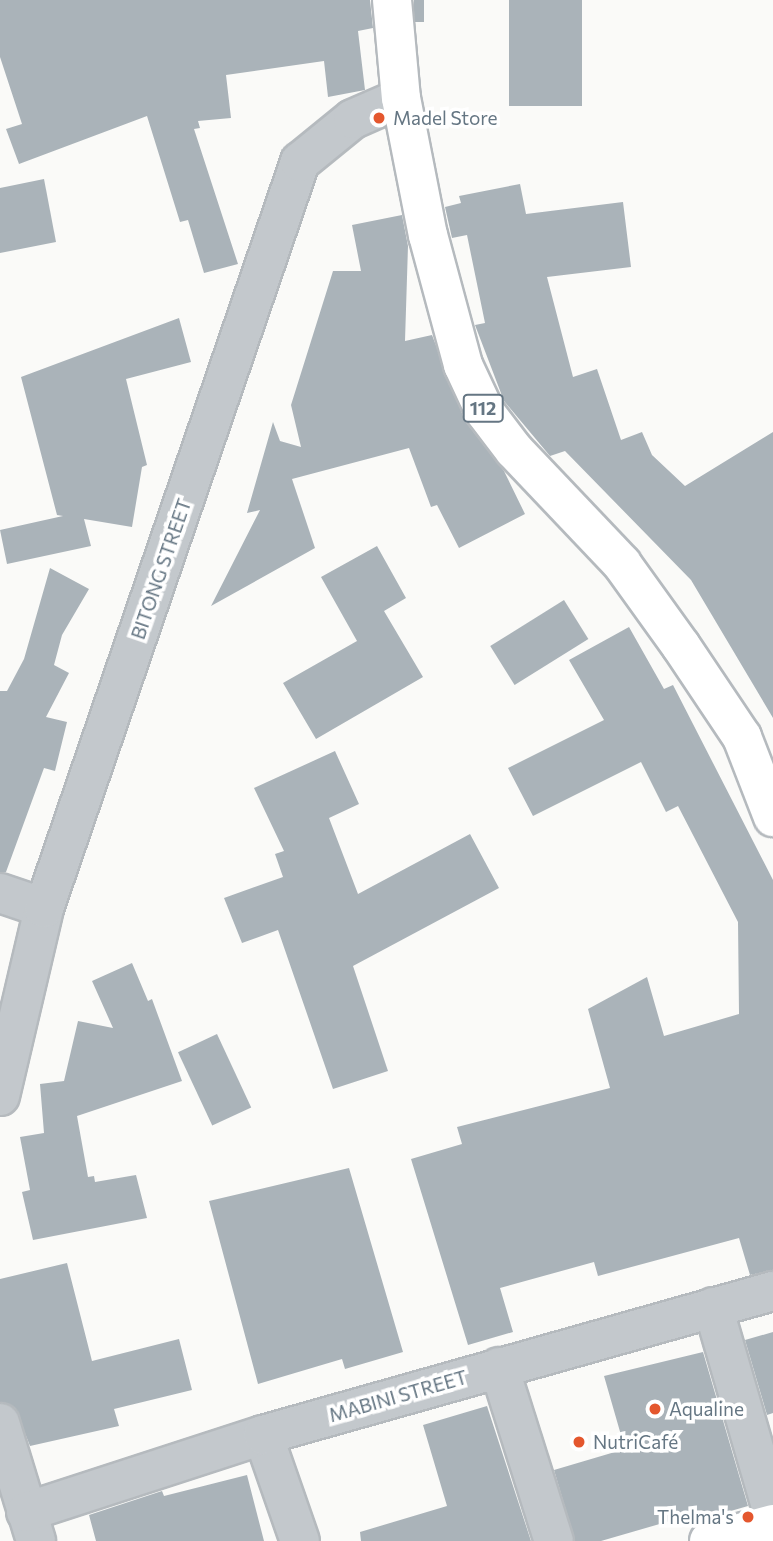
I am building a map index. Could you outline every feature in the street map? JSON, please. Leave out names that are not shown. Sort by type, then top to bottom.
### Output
[{"type":"main road","name":"112","points":[[392,0],[401,98],[431,248],[463,365],[485,412],[622,564],[681,646],[742,737],[773,817]]},
{"type":"main road","points":[[709,1541],[773,1524]]},
{"type":"street","name":"BITONG STREET","points":[[0,1096],[44,908],[300,162],[353,119],[401,98]]},
{"type":"street","points":[[0,893],[44,908]]},
{"type":"street","name":"MABINI STREET","points":[[31,1526],[263,1434],[773,1291]]},
{"type":"street","points":[[713,1307],[773,1513]]},
{"type":"street","points":[[499,1367],[554,1541]]},
{"type":"street","points":[[0,1423],[31,1526]]},
{"type":"street","points":[[263,1434],[300,1541]]},
{"type":"building","points":[[0,0],[370,0],[373,28],[358,31],[365,90],[328,97],[324,61],[226,75],[231,118],[198,121],[200,128],[194,129],[238,264],[204,273],[188,220],[180,222],[147,116],[19,164],[6,129],[22,124],[0,57]]},
{"type":"building","points":[[414,0],[424,0],[424,22],[414,22]]},
{"type":"building","points":[[509,0],[582,0],[582,106],[509,106]]},
{"type":"building","points":[[44,179],[56,242],[0,253],[0,188]]},
{"type":"building","points":[[520,184],[526,214],[623,202],[631,267],[547,277],[573,377],[597,369],[621,440],[642,432],[652,455],[685,486],[773,432],[773,718],[691,580],[565,451],[550,456],[504,401],[475,325],[485,323],[467,235],[452,238],[445,207],[461,203],[459,196]]},
{"type":"building","points":[[402,215],[408,246],[405,341],[432,335],[465,421],[504,471],[525,514],[459,548],[437,505],[431,507],[409,448],[292,479],[315,548],[211,606],[260,510],[247,513],[273,422],[280,441],[301,447],[291,405],[333,271],[361,271],[352,225]]},
{"type":"building","points":[[179,318],[191,362],[126,379],[147,465],[142,467],[132,527],[84,519],[91,546],[7,564],[0,530],[63,516],[57,515],[21,377]]},
{"type":"building","points":[[377,546],[406,598],[384,611],[423,677],[316,739],[283,683],[357,641],[321,577]]},
{"type":"building","points":[[50,568],[89,589],[62,635],[54,665],[69,673],[46,717],[67,722],[55,771],[44,768],[6,872],[0,872],[0,691],[7,691],[24,659]]},
{"type":"building","points":[[564,600],[588,639],[515,685],[490,646]]},
{"type":"building","points":[[629,627],[664,689],[673,685],[773,880],[773,1270],[750,1275],[739,1238],[598,1276],[594,1262],[500,1288],[513,1332],[468,1345],[411,1159],[462,1144],[457,1127],[610,1088],[588,1009],[647,977],[664,1036],[739,1014],[738,922],[678,806],[666,812],[641,762],[533,816],[508,768],[604,720],[569,660]]},
{"type":"building","points":[[335,751],[359,804],[329,818],[358,894],[470,834],[499,888],[353,966],[388,1071],[333,1089],[278,930],[242,943],[224,898],[283,877],[275,854],[284,851],[254,788]]},
{"type":"building","points":[[132,963],[148,1001],[152,999],[182,1081],[77,1116],[88,1177],[94,1176],[95,1182],[136,1175],[147,1218],[33,1240],[22,1192],[30,1190],[20,1137],[44,1133],[40,1084],[64,1081],[78,1021],[113,1028],[92,981]]},
{"type":"building","points":[[217,1034],[251,1107],[212,1126],[178,1052]]},
{"type":"building","points":[[349,1168],[403,1352],[345,1369],[342,1359],[258,1384],[209,1201]]},
{"type":"building","points":[[67,1263],[92,1361],[179,1339],[192,1390],[114,1409],[119,1426],[30,1446],[15,1408],[0,1402],[0,1279]]},
{"type":"building","points":[[773,1332],[773,1413],[767,1415],[745,1340]]},
{"type":"building","points":[[703,1352],[748,1506],[703,1519],[701,1512],[601,1541],[575,1541],[554,1470],[625,1449],[604,1376]]},
{"type":"building","points":[[487,1406],[531,1541],[361,1541],[360,1532],[447,1506],[423,1425]]},
{"type":"building","points":[[247,1475],[264,1541],[96,1541],[89,1515],[162,1491],[164,1496]]},
{"type":"place","name":"Madel Store","points":[[379,118]]},
{"type":"place","name":"Aqualine","points":[[655,1409]]},
{"type":"place","name":"NutriCafé","points":[[579,1442]]},
{"type":"place","name":"Thelma's","points":[[748,1517]]}]
